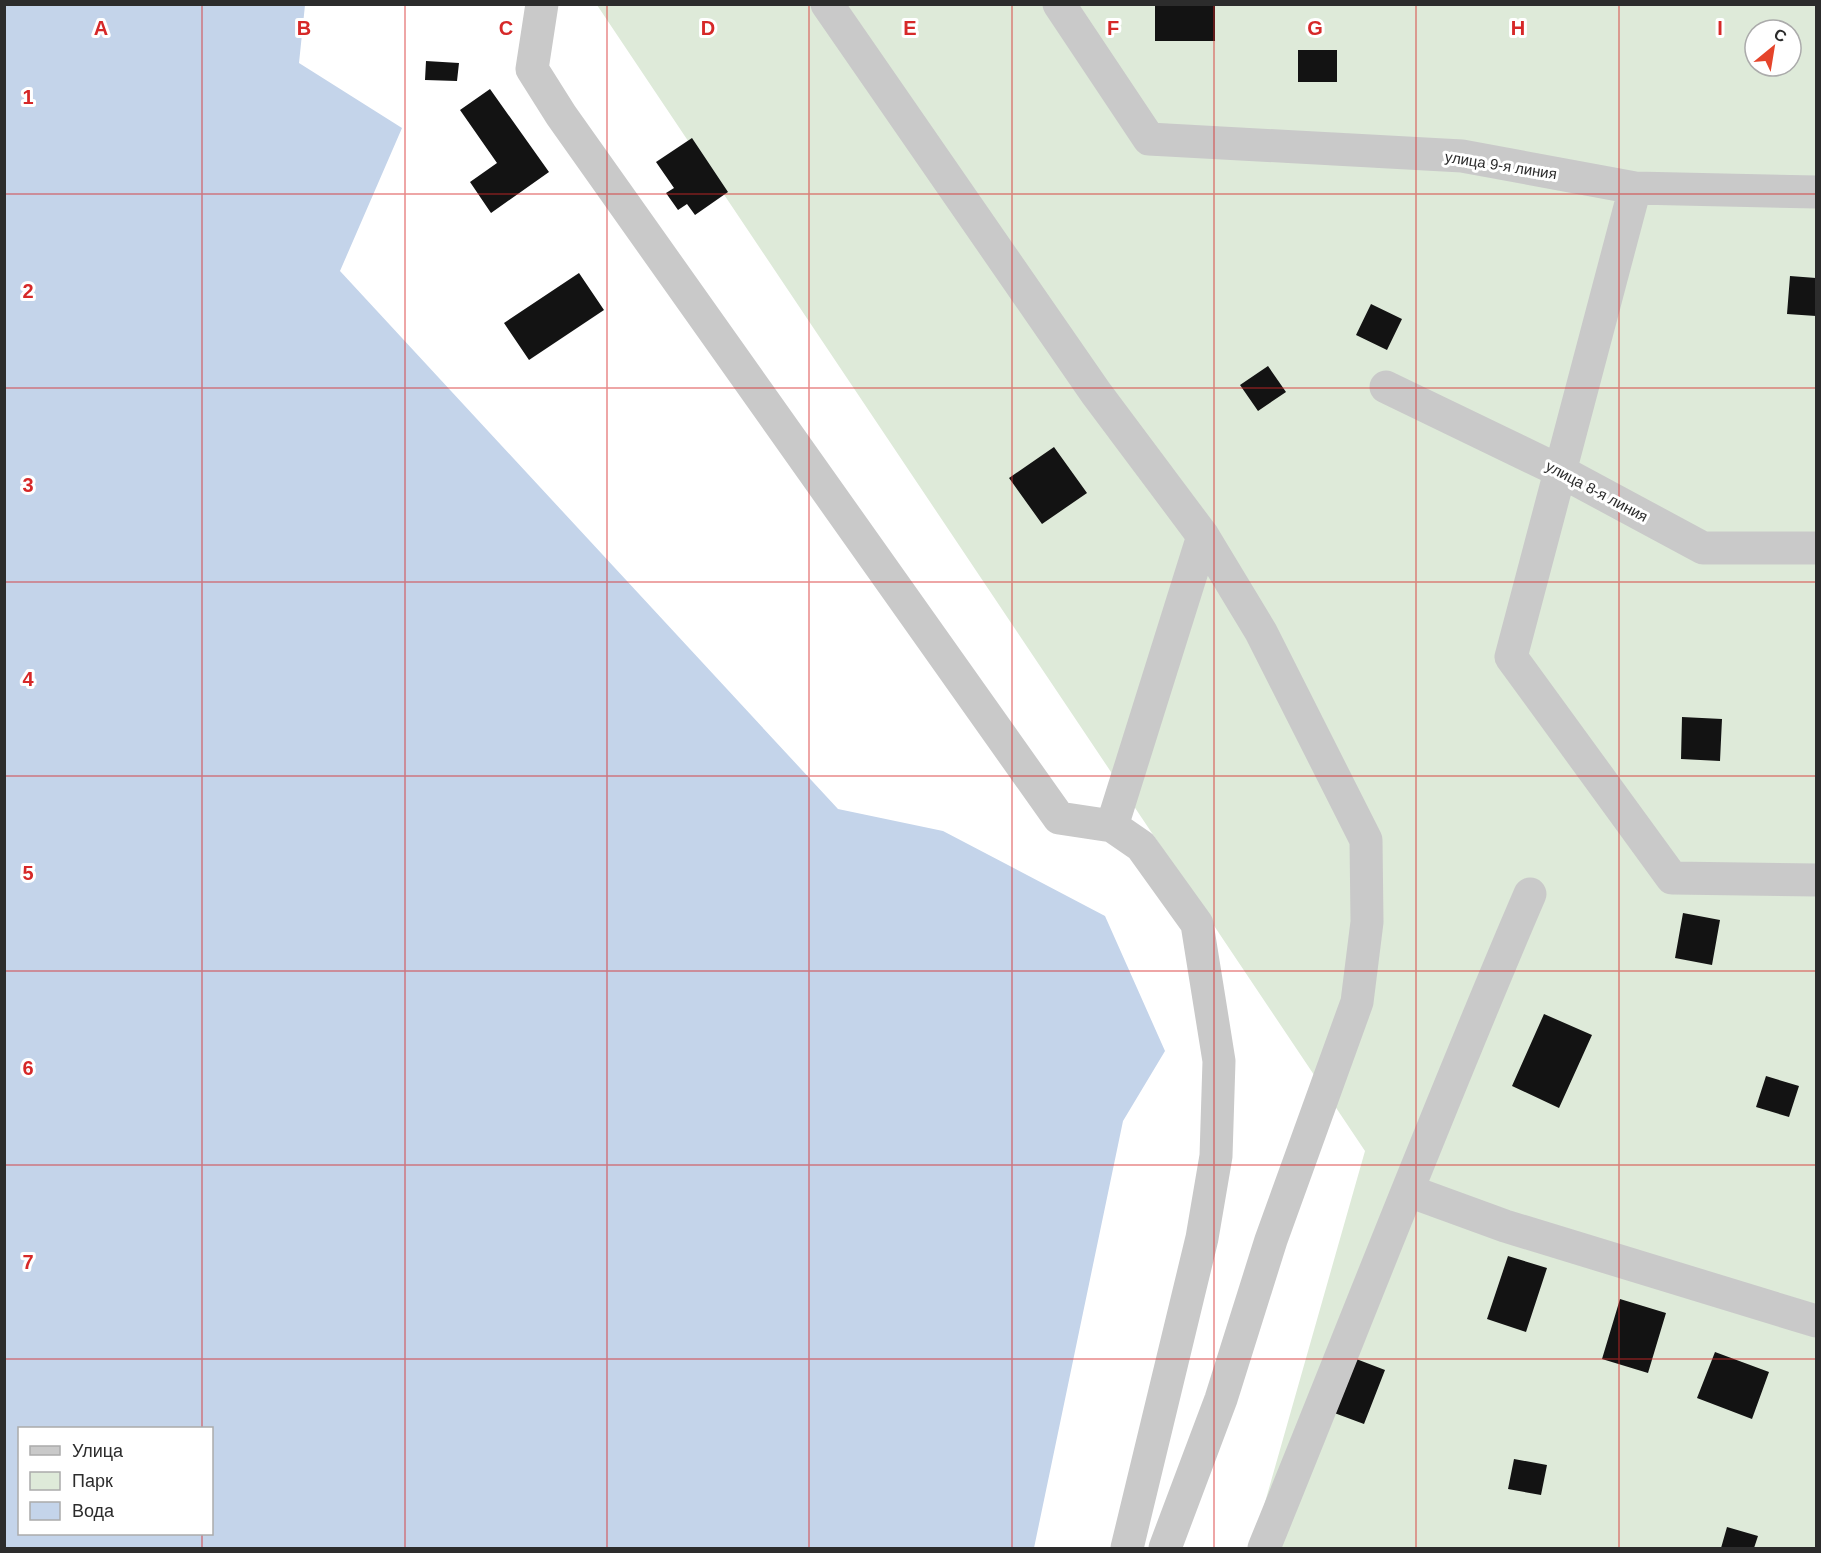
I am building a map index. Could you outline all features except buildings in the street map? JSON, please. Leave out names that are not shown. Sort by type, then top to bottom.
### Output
[{"type":"street","points":[[542,4],[532,69],[568,124],[1059,818],[1112,826],[1141,846],[1197,924],[1219,1061],[1216,1156],[1202,1238],[1127,1548]]},
{"type":"street","points":[[826,4],[1096,393],[1203,536],[1261,632],[1366,840],[1367,922],[1357,1002],[1271,1240],[1221,1399],[1165,1548]]},
{"type":"street","name":"улица 9-я линия","points":[[1059,4],[1149,139],[1462,156],[1635,188],[1816,192]]},
{"type":"street","points":[[1635,188],[1511,657],[1672,878],[1814,884]]},
{"type":"street","name":"улица 8-я линия","points":[[1386,387],[1560,471],[1703,548],[1816,548]]},
{"type":"street","points":[[1112,826],[1203,536]]},
{"type":"street","points":[[1264,1548],[1409,1191],[1457,1063],[1530,894]]},
{"type":"street","points":[[1409,1191],[1505,1226],[1816,1321]]},
{"type":"green space","points":[[597,5],[1816,5],[1816,1548],[1252,1548],[1365,1151]]},
{"type":"water","points":[[5,4],[305,5],[299,63],[402,128],[340,271],[838,809],[943,831],[1105,916],[1165,1051],[1123,1121],[1034,1548],[5,1548]]}]
